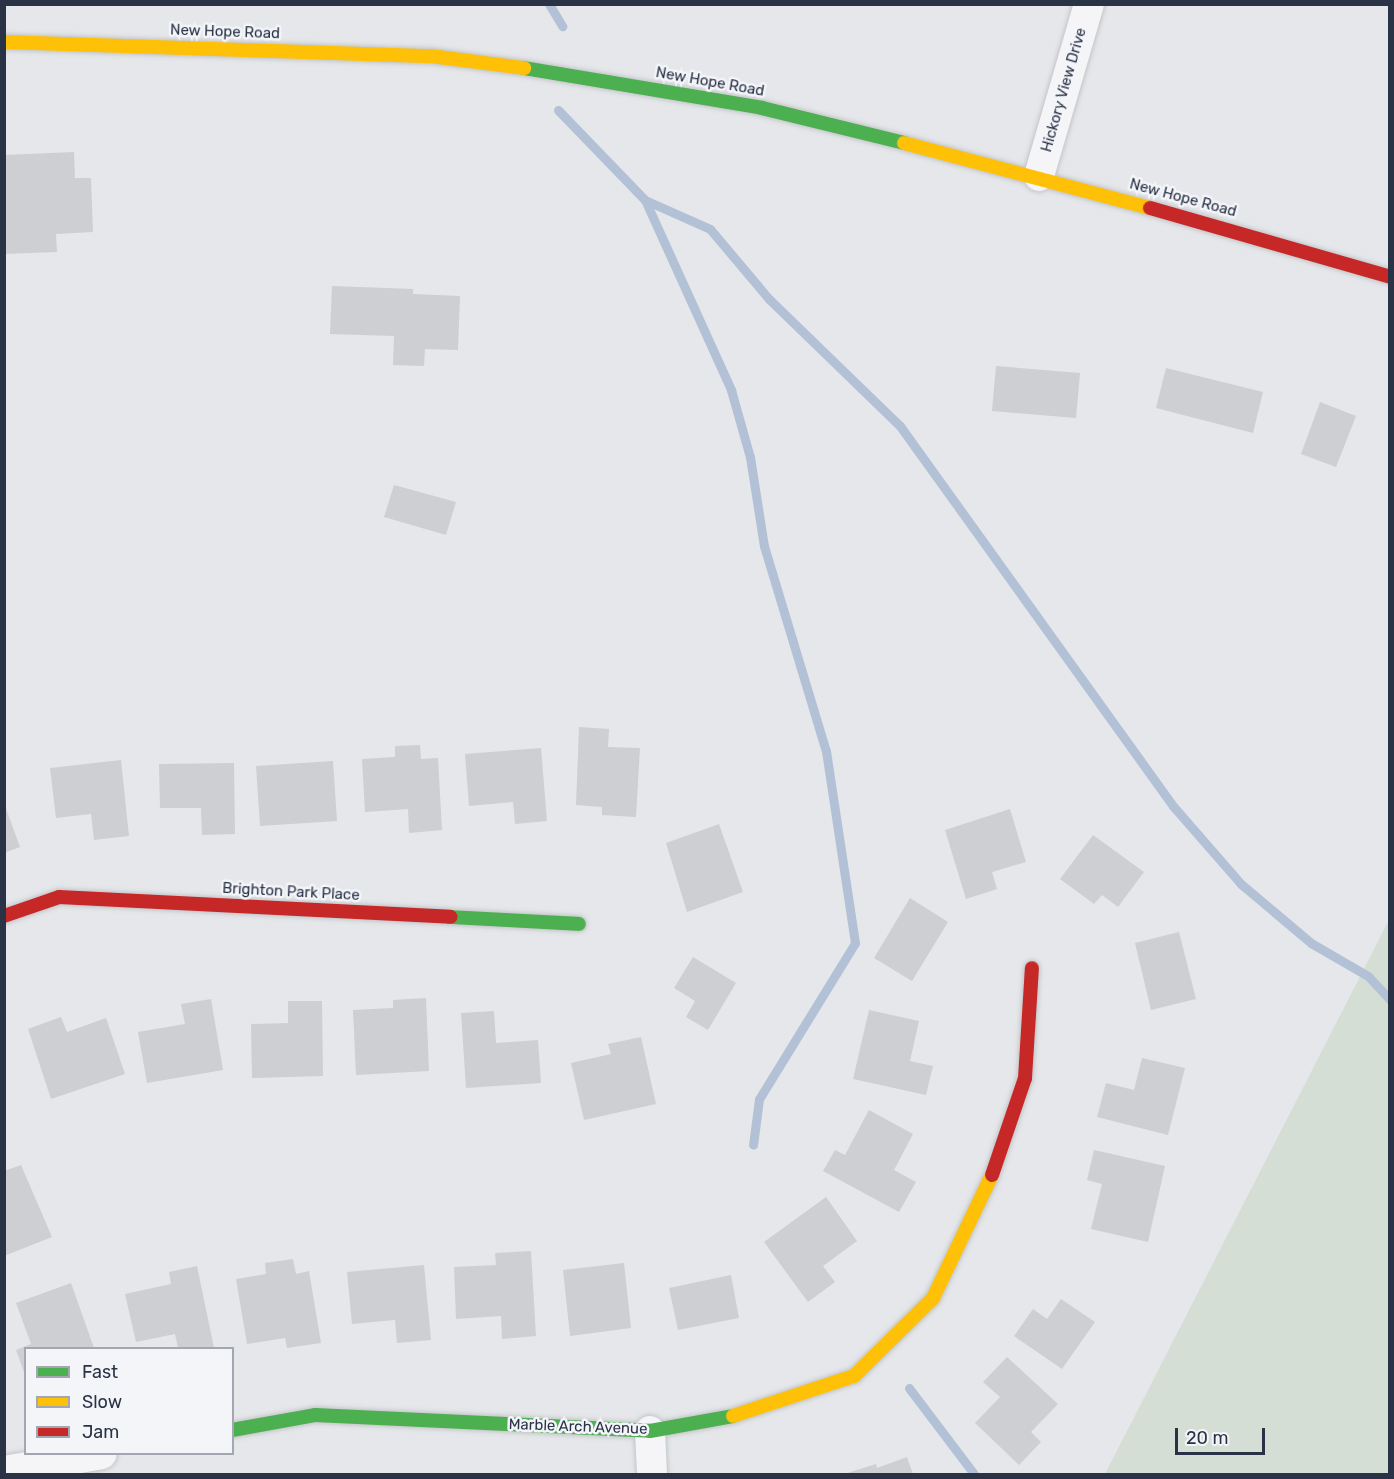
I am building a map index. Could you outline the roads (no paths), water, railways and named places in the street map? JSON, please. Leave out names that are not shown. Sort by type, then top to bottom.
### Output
[{"type":"street","name":"Hickory View Drive","points":[[1039,176],[1089,4]]},
{"type":"street","name":"New Hope Road","points":[[4,42],[431,56],[548,70],[762,108],[1039,176],[1389,277]]},
{"type":"street","name":"Brighton Park Place","points":[[4,916],[19,908],[59,897],[579,924]]},
{"type":"street","name":"Marble Arch Avenue","points":[[234,1430],[315,1415],[650,1431],[735,1416],[854,1376],[933,1298],[991,1179],[1025,1078],[1032,968]]},
{"type":"street","points":[[650,1431],[652,1474]]},
{"type":"street","points":[[4,1471],[96,1455]]},
{"type":"waterway","points":[[549,4],[562,26]]},
{"type":"waterway","points":[[558,110],[645,200],[731,390],[750,457],[764,546],[826,751],[855,943],[759,1099],[753,1145]]},
{"type":"waterway","points":[[645,200],[710,229],[769,299],[900,426],[1173,806],[1241,884],[1311,943],[1368,976],[1390,1000]]},
{"type":"waterway","points":[[909,1388],[974,1474]]}]
